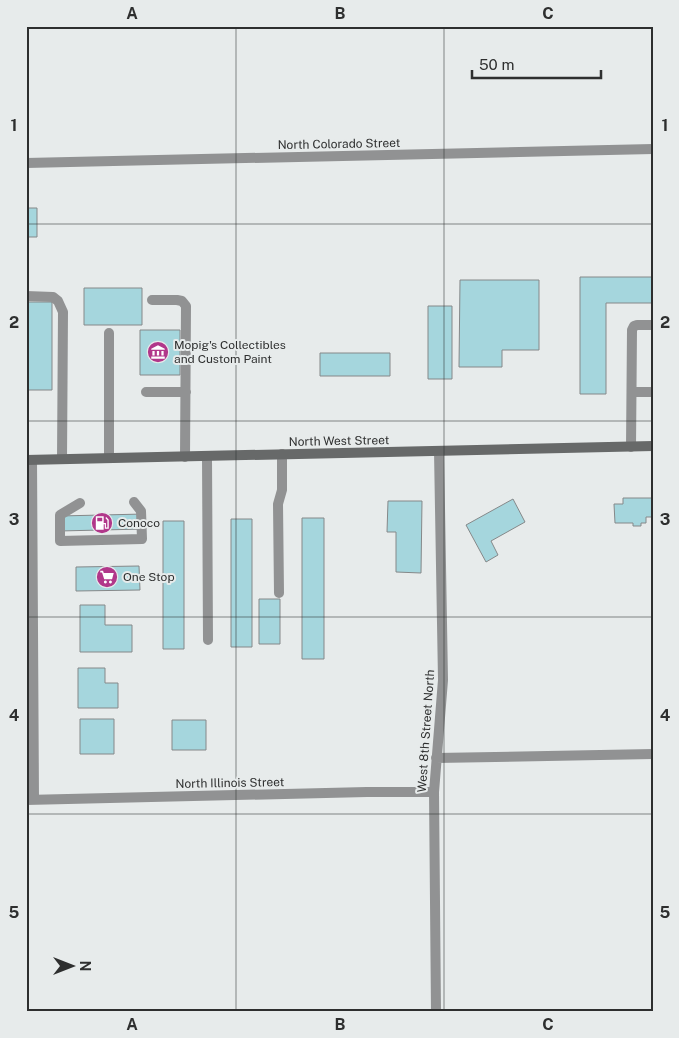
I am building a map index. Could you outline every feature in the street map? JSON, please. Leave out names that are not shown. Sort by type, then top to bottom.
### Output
[{"type":"main road","name":"North West Street","points":[[29,460],[653,446]]},
{"type":"street","name":"North Colorado Street","points":[[26,163],[653,149]]},
{"type":"street","points":[[26,296],[53,297],[58,301],[63,312],[62,459]]},
{"type":"street","points":[[152,300],[177,300],[182,301],[186,306],[185,457]]},
{"type":"street","points":[[631,447],[632,330],[637,325],[653,325]]},
{"type":"street","points":[[109,333],[109,458]]},
{"type":"street","points":[[146,392],[186,392]]},
{"type":"street","points":[[632,392],[653,392]]},
{"type":"street","name":"West 8th Street North","points":[[436,1012],[434,792],[443,680],[439,451]]},
{"type":"street","points":[[279,593],[278,504],[282,490],[282,454]]},
{"type":"street","points":[[207,456],[208,640]]},
{"type":"street","points":[[29,460],[30,799]]},
{"type":"street","points":[[80,503],[60,515],[60,540],[142,539],[141,510],[134,502]]},
{"type":"street","points":[[436,758],[653,754]]},
{"type":"street","name":"North Illinois Street","points":[[30,799],[434,792]]},
{"type":"building","points":[[26,208],[37,208],[37,237],[26,237]]},
{"type":"building","points":[[580,277],[653,277],[653,303],[606,303],[606,394],[580,394]]},
{"type":"building","points":[[460,280],[539,280],[539,350],[502,350],[502,367],[459,367]]},
{"type":"building","points":[[84,288],[142,288],[142,325],[84,325]]},
{"type":"building","points":[[26,302],[52,302],[52,390],[26,390]]},
{"type":"building","points":[[428,306],[452,306],[452,379],[428,379]]},
{"type":"building","points":[[140,330],[180,330],[180,375],[140,375]]},
{"type":"building","points":[[320,353],[390,353],[390,376],[320,376]]},
{"type":"building","points":[[623,498],[653,498],[653,517],[646,517],[646,523],[641,523],[641,526],[633,526],[633,523],[615,523],[614,504],[623,504]]},
{"type":"building","points":[[513,499],[525,522],[491,541],[498,555],[486,562],[466,525]]},
{"type":"building","points":[[388,501],[422,501],[421,573],[396,572],[396,532],[387,532]]},
{"type":"building","points":[[144,514],[144,529],[59,531],[59,516]]},
{"type":"building","points":[[302,518],[324,518],[324,659],[302,659]]},
{"type":"building","points":[[231,519],[252,519],[252,647],[231,647]]},
{"type":"building","points":[[163,521],[184,521],[184,649],[163,649]]},
{"type":"building","points":[[139,566],[140,590],[76,591],[76,567]]},
{"type":"building","points":[[259,599],[280,599],[280,644],[259,644]]},
{"type":"building","points":[[80,605],[105,605],[105,625],[132,625],[132,652],[80,652]]},
{"type":"building","points":[[78,668],[105,668],[105,683],[118,683],[118,708],[78,708]]},
{"type":"building","points":[[80,719],[114,719],[114,754],[80,754]]},
{"type":"building","points":[[172,720],[206,720],[206,750],[172,750]]},
{"type":"place","name":"Mopig's Collectibles and Custom Paint","points":[[158,352]]},
{"type":"place","name":"Conoco","points":[[102,523]]},
{"type":"place","name":"One Stop","points":[[107,577]]}]
